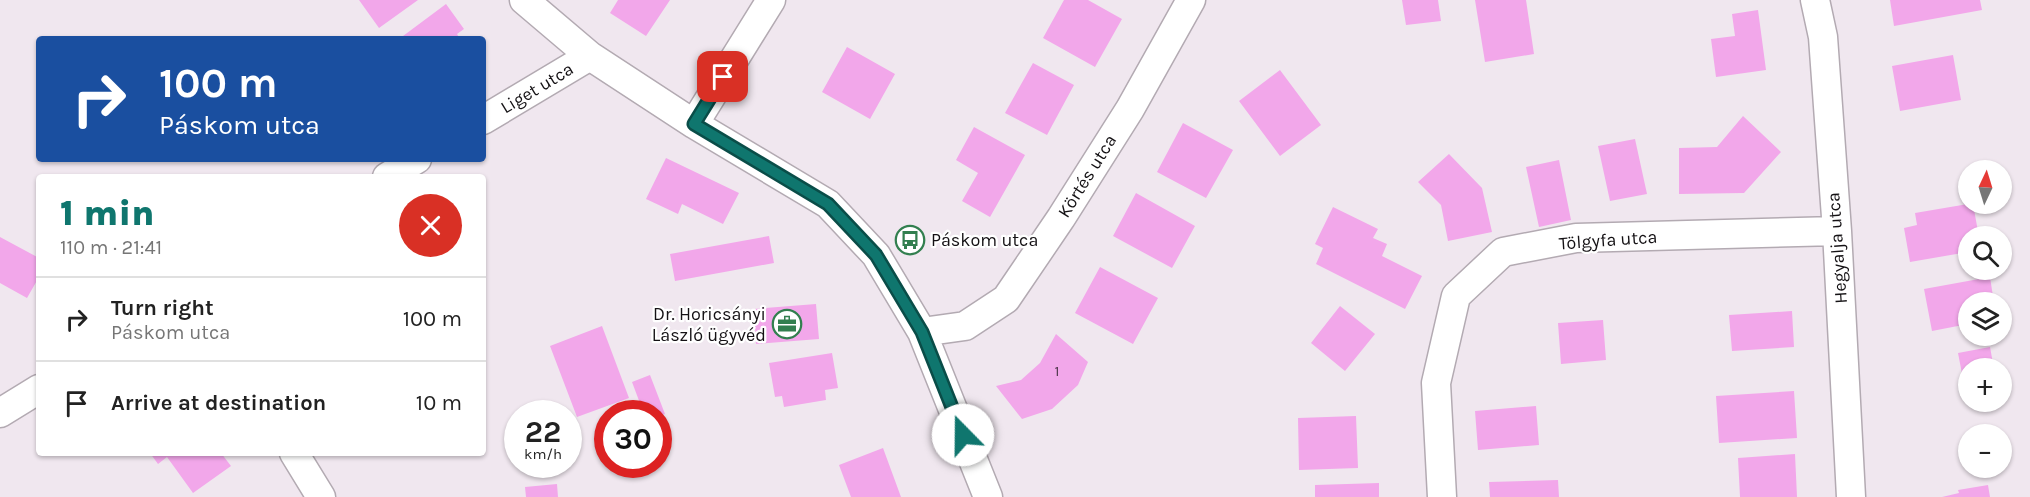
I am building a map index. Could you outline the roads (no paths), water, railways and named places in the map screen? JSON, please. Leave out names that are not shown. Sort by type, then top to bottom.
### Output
[{"type":"street","points":[[524,0],[590,56],[694,124],[828,204],[876,255],[922,332],[988,497]]},
{"type":"street","points":[[694,124],[771,0]]},
{"type":"street","name":"Körtés utca","points":[[922,332],[965,326],[1006,299],[1130,109],[1191,0]]},
{"type":"street","name":"Hegyalja utca","points":[[1815,0],[1823,37],[1837,231],[1851,497]]},
{"type":"street","name":"Liget utca","points":[[486,118],[590,56]]},
{"type":"street","points":[[392,174],[412,162]]},
{"type":"street","name":"Tölgyfa utca","points":[[1442,497],[1436,383],[1456,296],[1503,252],[1576,238],[1837,231]]},
{"type":"street","points":[[0,413],[36,391]]},
{"type":"street","points":[[296,456],[321,497]]},
{"type":"place","name":"Páskom utca","points":[[910,240]]},
{"type":"place","name":"Dr. Horicsányi László ügyvéd","points":[[787,324]]}]
